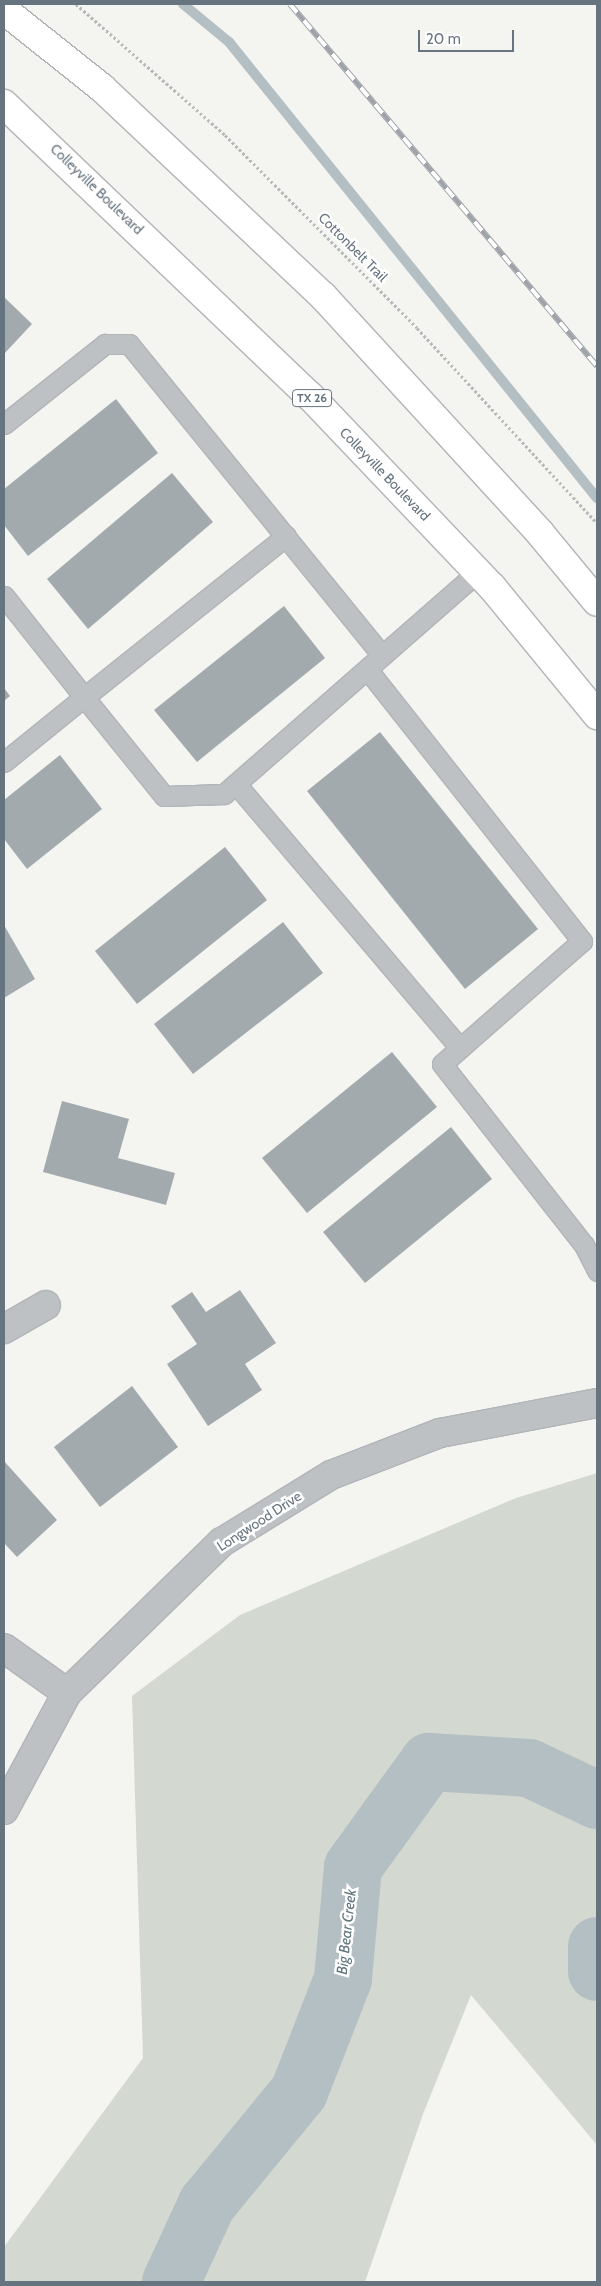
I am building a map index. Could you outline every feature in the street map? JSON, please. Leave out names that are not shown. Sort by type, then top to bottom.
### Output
[{"type":"main road","points":[[4,10],[102,88],[323,296],[534,526],[597,602]]},
{"type":"main road","name":"Colleyville Boulevard","points":[[4,104],[310,396],[478,572],[597,715]]},
{"type":"street","points":[[4,1329],[46,1305]]},
{"type":"street","name":"Longwood Drive","points":[[4,1810],[67,1693],[222,1542],[331,1475],[440,1433],[597,1403]]},
{"type":"street","points":[[4,1648],[67,1693]]},
{"type":"lane","points":[[4,424],[106,344],[130,344],[382,656]]},
{"type":"lane","points":[[4,762],[286,536]]},
{"type":"lane","points":[[4,596],[164,796],[224,794],[478,572]]},
{"type":"lane","points":[[367,669],[582,941],[442,1064],[584,1245],[597,1271]]},
{"type":"lane","points":[[236,784],[460,1048]]},
{"type":"path","name":"Cottonbelt Trail","points":[[76,4],[190,103],[417,328],[597,524]]},
{"type":"shaded area","points":[[597,1473],[597,2145],[471,1995],[423,2114],[365,2282],[4,2282],[4,2247],[143,2058],[132,1696],[240,1615],[516,1498]]},
{"type":"building","points":[[4,297],[32,324],[4,354]]},
{"type":"building","points":[[116,399],[158,453],[28,556],[4,525],[4,489]]},
{"type":"building","points":[[172,473],[213,522],[88,629],[47,579]]},
{"type":"building","points":[[284,606],[325,658],[197,762],[154,710]]},
{"type":"building","points":[[4,688],[10,696],[4,701]]},
{"type":"building","points":[[380,732],[538,929],[465,989],[307,791]]},
{"type":"building","points":[[60,755],[102,809],[27,869],[4,839],[4,800]]},
{"type":"building","points":[[225,847],[267,900],[137,1004],[95,951]]},
{"type":"building","points":[[283,922],[323,973],[193,1074],[154,1024]]},
{"type":"building","points":[[4,925],[35,979],[4,998]]},
{"type":"building","points":[[392,1052],[437,1107],[307,1213],[262,1158]]},
{"type":"building","points":[[62,1101],[129,1119],[118,1158],[175,1173],[166,1205],[43,1172]]},
{"type":"building","points":[[451,1127],[492,1179],[365,1283],[323,1232]]},
{"type":"building","points":[[240,1290],[276,1343],[245,1364],[262,1390],[208,1426],[167,1364],[197,1344],[171,1306],[192,1292],[206,1312]]},
{"type":"building","points":[[132,1386],[178,1447],[100,1507],[54,1447]]},
{"type":"building","points":[[4,1461],[57,1520],[17,1557],[4,1543]]},
{"type":"waterway","points":[[183,4],[229,42],[597,498]]},
{"type":"waterway","name":"Big Bear Creek","points":[[171,2282],[207,2204],[299,2092],[343,1979],[353,1867],[429,1762],[529,1768],[597,1800]]},
{"type":"waterway","name":"Big Bear Creek","points":[[597,1946],[597,1972]]},
{"type":"railway","points":[[290,4],[597,366]]}]
